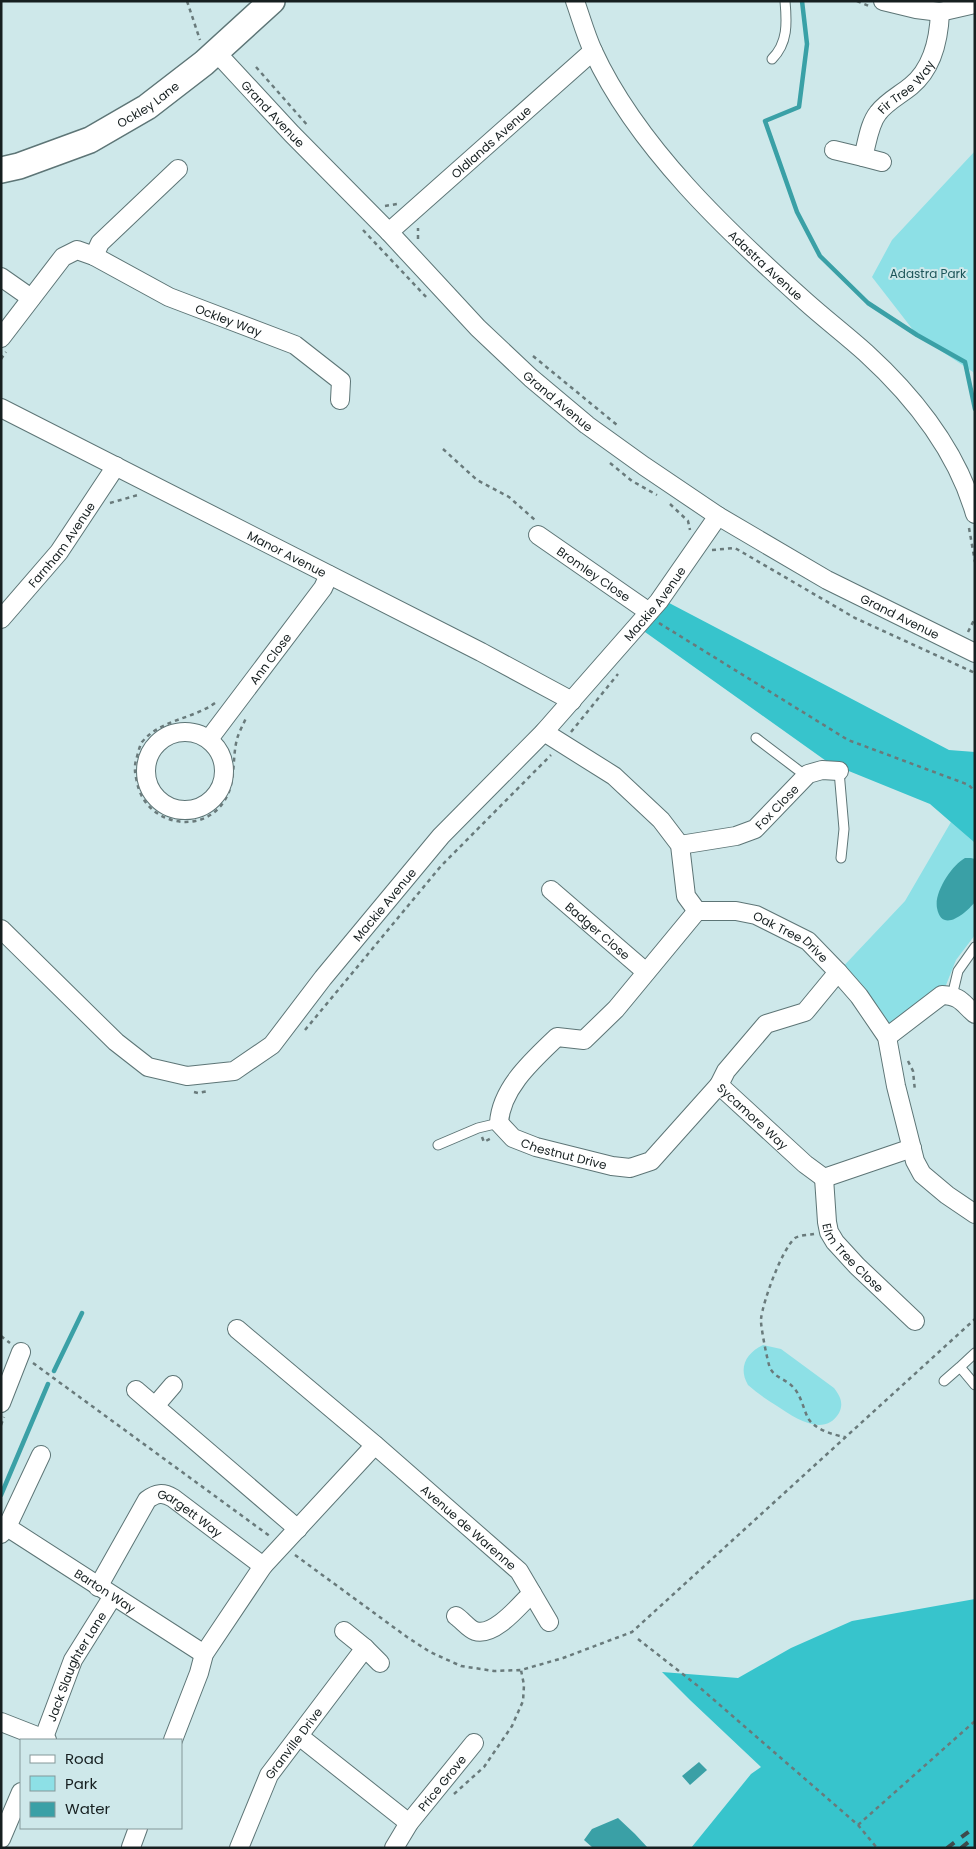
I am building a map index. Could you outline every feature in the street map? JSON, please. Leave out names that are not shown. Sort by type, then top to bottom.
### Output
[{"type":"street","name":"Ockley Lane","points":[[1,170],[19,166],[90,140],[147,106],[204,63],[272,1]]},
{"type":"street","name":"Adastra Avenue","points":[[575,1],[593,51],[619,99],[637,126],[690,189],[724,225],[798,295],[866,354],[921,411],[955,465],[969,492],[975,514]]},
{"type":"street","points":[[883,1],[908,8],[940,12],[975,4]]},
{"type":"street","name":"Fir Tree Way","points":[[863,157],[876,114],[913,85],[929,62],[937,41],[940,12]]},
{"type":"street","name":"Oldlands Avenue","points":[[394,227],[593,51]]},
{"type":"street","name":"Grand Avenue","points":[[216,52],[292,134],[394,227],[478,328],[531,378],[587,425],[718,516],[827,580],[975,653]]},
{"type":"street","points":[[834,150],[882,162]]},
{"type":"street","points":[[94,256],[100,243],[178,169]]},
{"type":"street","name":"Ockley Way","points":[[4,344],[31,298],[63,257],[77,250],[94,256],[169,297],[294,345],[341,380],[340,400]]},
{"type":"street","points":[[1,278],[31,298]]},
{"type":"street","name":"Manor Avenue","points":[[1,408],[481,652],[572,701]]},
{"type":"street","name":"Farnham Avenue","points":[[1,619],[59,552],[116,466]]},
{"type":"street","name":"Mackie Avenue","points":[[1,929],[116,1042],[148,1066],[187,1076],[234,1071],[272,1045],[323,978],[441,836],[572,701],[659,601],[718,516]]},
{"type":"street","name":"Bromley Close","points":[[538,535],[648,612]]},
{"type":"street","name":"Ann Close","points":[[209,739],[323,588],[329,575]]},
{"type":"street","points":[[174,732],[198,733],[209,739],[219,749],[224,761],[225,775],[217,794],[202,807],[189,810],[175,809],[163,804],[153,794],[147,783],[146,770],[148,758],[153,747],[162,738],[174,732]]},
{"type":"street","points":[[498,1129],[500,1111],[506,1096],[532,1062],[557,1036],[584,1040],[616,1009],[697,911],[686,896],[680,845],[661,820],[614,776],[544,732]]},
{"type":"street","name":"Fox Close","points":[[680,845],[736,836],[755,830],[808,774],[822,770],[839,771]]},
{"type":"street","name":"Badger Close","points":[[551,890],[646,972]]},
{"type":"street","name":"Oak Tree Drive","points":[[697,911],[736,911],[756,915],[808,941],[838,972],[859,996],[887,1037],[896,1086],[915,1161],[922,1174],[975,1214]]},
{"type":"street","name":"Sycamore Way","points":[[824,1178],[805,1164],[719,1085],[726,1071],[766,1024],[805,1012],[838,972]]},
{"type":"street","points":[[887,1037],[942,995],[960,999],[975,1014]]},
{"type":"street","name":"Chestnut Drive","points":[[498,1129],[513,1138],[536,1147],[612,1166],[630,1168],[651,1161],[719,1085]]},
{"type":"street","points":[[824,1178],[912,1148]]},
{"type":"street","name":"Elm Tree Close","points":[[824,1178],[829,1232],[835,1242],[857,1266],[915,1321]]},
{"type":"street","name":"Avenue de Warenne","points":[[237,1329],[375,1445],[519,1571],[548,1622]]},
{"type":"street","points":[[1,1403],[21,1352]]},
{"type":"street","points":[[155,1406],[173,1385]]},
{"type":"street","points":[[136,1390],[298,1529]]},
{"type":"street","points":[[173,1739],[199,1673],[204,1654],[263,1566],[375,1445]]},
{"type":"street","name":"Barton Way","points":[[41,1455],[4,1530],[204,1654]]},
{"type":"street","name":"Gargett Way","points":[[105,1592],[147,1500],[154,1494],[166,1494],[173,1498],[263,1566]]},
{"type":"street","name":"Jack Slaughter Lane","points":[[45,1739],[73,1660],[105,1592]]},
{"type":"street","points":[[456,1616],[475,1631],[489,1631],[500,1624],[532,1593]]},
{"type":"street","points":[[344,1631],[380,1663]]},
{"type":"street","name":"Granville Drive","points":[[239,1848],[269,1775],[365,1648]]},
{"type":"street","points":[[1,1722],[43,1739]]},
{"type":"street","points":[[299,1736],[409,1823]]},
{"type":"street","name":"Price Grove","points":[[394,1848],[409,1823],[474,1743]]},
{"type":"street","points":[[1,1839],[20,1794]]},
{"type":"street","points":[[132,1848],[138,1829]]},
{"type":"lane","points":[[772,59],[783,44],[786,32],[785,1]]},
{"type":"lane","points":[[756,738],[806,776]]},
{"type":"lane","points":[[839,771],[844,829],[841,858]]},
{"type":"lane","points":[[952,996],[958,972],[975,947]]},
{"type":"lane","points":[[438,1145],[478,1128],[498,1129]]},
{"type":"lane","points":[[944,1381],[975,1353]]},
{"type":"lane","points":[[960,1367],[975,1385]]},
{"type":"path","points":[[187,1],[202,48],[216,52]]},
{"type":"path","points":[[256,67],[309,127]]},
{"type":"path","points":[[385,206],[394,227],[418,238],[424,246]]},
{"type":"path","points":[[1,359],[4,344]]},
{"type":"path","points":[[532,355],[622,429]]},
{"type":"path","points":[[708,554],[713,550]]},
{"type":"path","points":[[648,612],[657,622],[848,740],[969,785],[975,792]]},
{"type":"path","points":[[968,632],[975,618]]},
{"type":"path","points":[[302,1034],[441,866],[562,742],[621,670]]},
{"type":"path","points":[[905,1055],[913,1071],[915,1098]]},
{"type":"path","points":[[190,1092],[198,1093],[216,1089]]},
{"type":"path","points":[[478,1128],[484,1142],[498,1129]]},
{"type":"path","points":[[829,1232],[796,1237],[785,1250],[772,1282],[761,1319],[769,1366],[772,1371],[776,1376],[793,1386],[809,1420],[831,1434],[845,1437]]},
{"type":"path","points":[[1,1336],[407,1637],[430,1652],[461,1666],[494,1671],[521,1670],[563,1658],[632,1632],[975,1319]]},
{"type":"path","points":[[638,1639],[698,1686],[858,1825],[877,1848]]},
{"type":"path","points":[[858,1825],[975,1721]]},
{"type":"green space","name":"Adastra Park","points":[[975,151],[975,379],[973,372],[917,335],[872,277],[892,240]]},
{"type":"green space","points":[[951,822],[975,843],[975,935],[956,960],[942,995],[887,1037],[838,972],[905,901]]},
{"type":"green space","points":[[763,1345],[781,1349],[834,1388],[840,1397],[841,1406],[839,1413],[833,1420],[826,1424],[818,1425],[801,1420],[758,1394],[748,1385],[744,1373],[745,1362],[752,1352]]},
{"type":"shaded area","points":[[652,594],[949,750],[975,752],[975,843],[930,804],[829,763],[645,632]]},
{"type":"shaded area","points":[[975,1599],[975,1848],[691,1848],[751,1774],[761,1767],[662,1672],[738,1678],[791,1648],[852,1621]]},
{"type":"water","points":[[965,858],[975,859],[975,902],[960,916],[944,920],[937,908],[938,894],[950,873]]},
{"type":"water","points":[[699,1762],[707,1770],[690,1785],[682,1776]]},
{"type":"water","points":[[618,1818],[648,1848],[593,1848],[584,1840],[592,1829]]},
{"type":"waterway","points":[[802,1],[807,44],[799,107],[765,121],[797,212],[820,256],[868,303],[917,335],[965,362],[975,409]]},
{"type":"waterway","points":[[54,1371],[82,1313]]},
{"type":"waterway","points":[[1,1495],[48,1384]]},
{"type":"railway","points":[[947,1848],[975,1827]]},
{"type":"railway","points":[[961,1848],[975,1837]]}]
